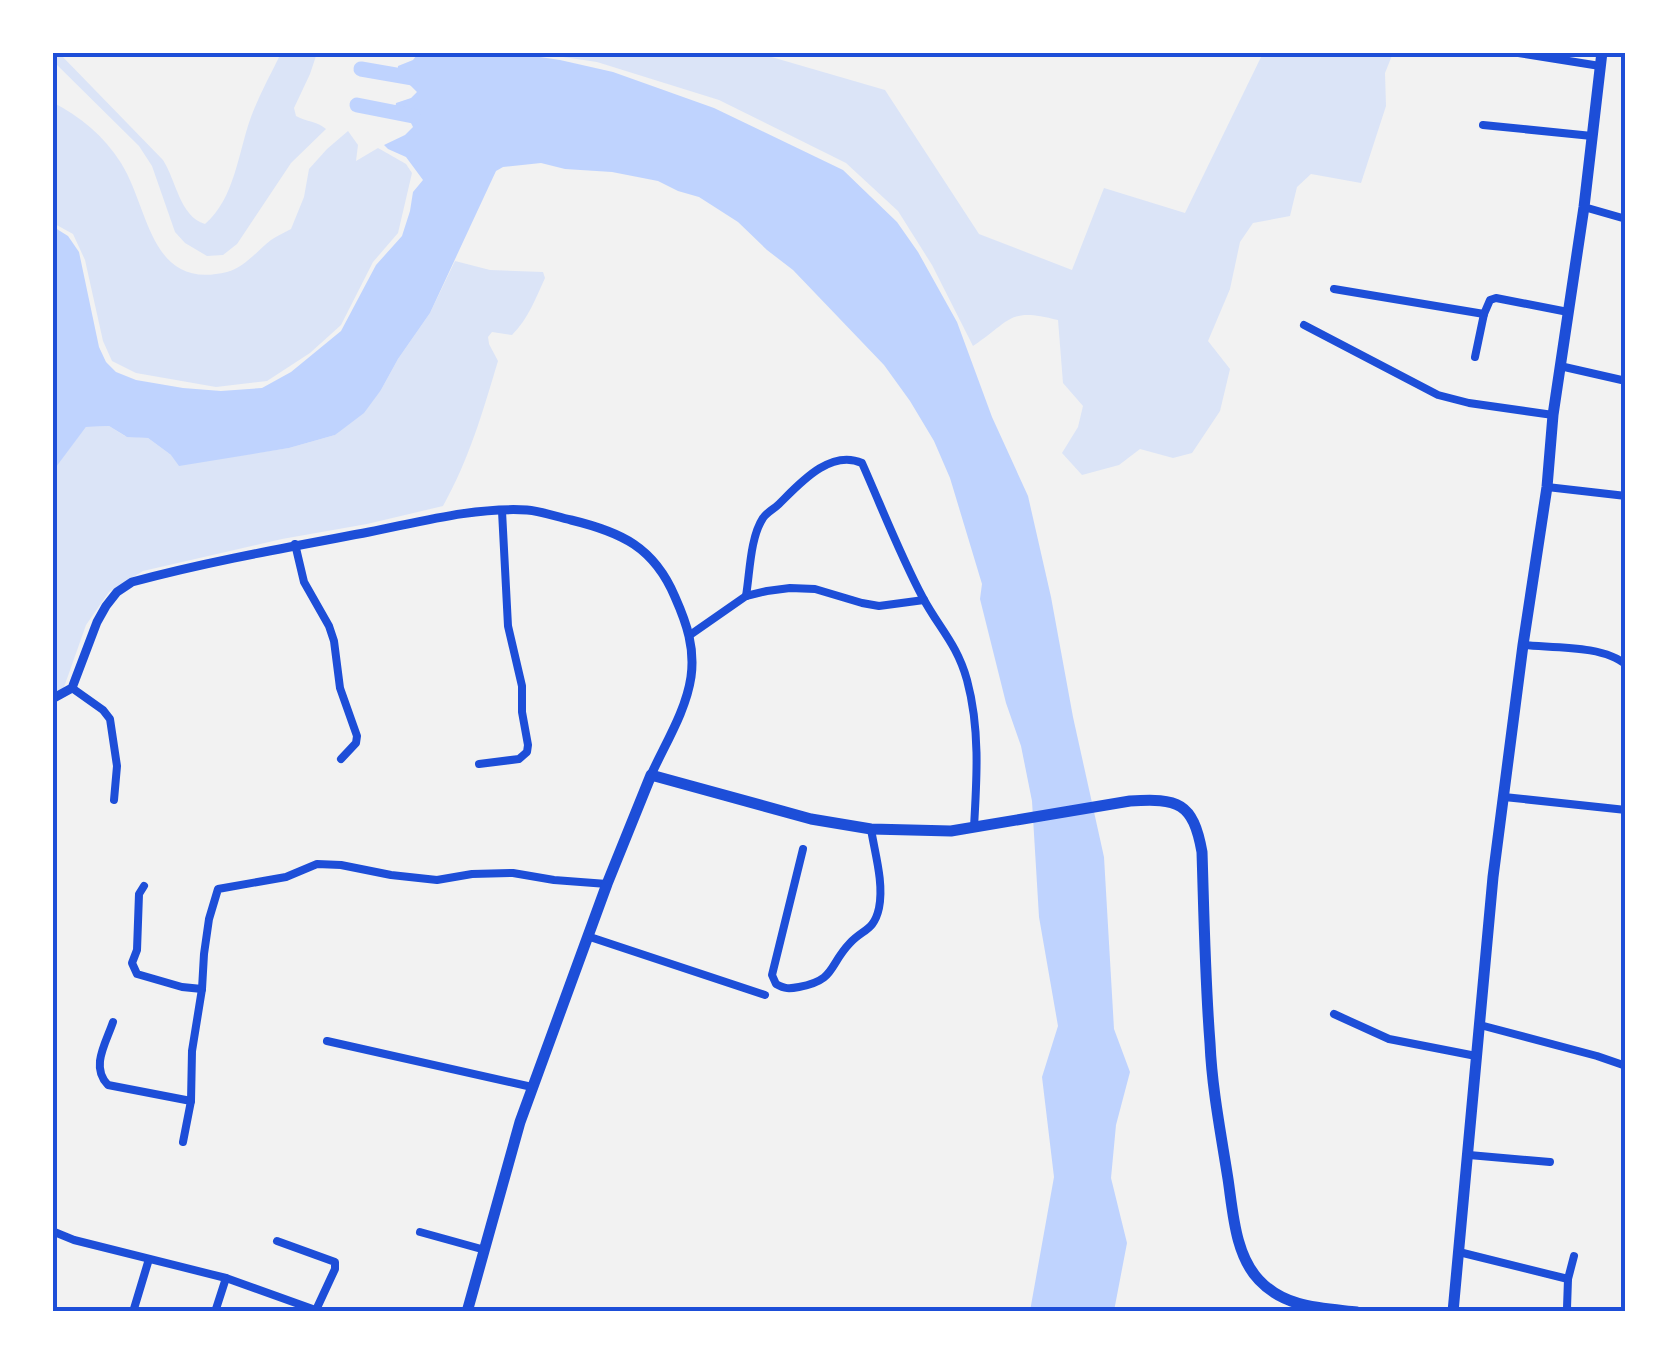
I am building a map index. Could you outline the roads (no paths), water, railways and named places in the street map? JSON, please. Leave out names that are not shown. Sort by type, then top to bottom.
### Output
[{"type":"main road","points":[[1453,1312],[1493,878],[1601,59]]},
{"type":"main road","points":[[467,1312],[532,1087],[606,884],[651,775],[811,819],[871,829],[951,831],[1160,799],[1181,806],[1198,828],[1202,852],[1212,1068],[1244,1258],[1262,1283],[1292,1304],[1358,1312]]},
{"type":"street","points":[[1512,52],[1601,59]]},
{"type":"street","points":[[1483,125],[1592,136]]},
{"type":"street","points":[[1584,207],[1626,219]]},
{"type":"street","points":[[1334,290],[1484,314]]},
{"type":"street","points":[[1475,357],[1487,303],[1496,298],[1568,312]]},
{"type":"street","points":[[1304,325],[1438,396],[1553,415]]},
{"type":"street","points":[[1560,366],[1626,381]]},
{"type":"street","points":[[746,596],[756,537],[765,514],[800,483],[832,462],[842,459],[862,463],[924,600],[954,647],[970,694],[977,735],[979,825]]},
{"type":"street","points":[[1547,487],[1626,496]]},
{"type":"street","points":[[52,699],[72,688],[97,622],[118,592],[132,582],[295,544],[468,514],[528,510],[627,538],[657,565],[672,589],[690,635],[691,681],[651,775]]},
{"type":"street","points":[[479,764],[519,759],[528,745],[522,686],[508,626],[502,511]]},
{"type":"street","points":[[295,544],[304,582],[334,641],[340,688],[357,736],[356,743],[341,760]]},
{"type":"street","points":[[690,635],[746,596],[790,588],[815,589],[880,606],[924,600]]},
{"type":"street","points":[[1523,645],[1598,652],[1626,665]]},
{"type":"street","points":[[72,688],[110,719],[117,766],[114,800]]},
{"type":"street","points":[[1504,796],[1626,810]]},
{"type":"street","points":[[803,849],[772,976],[776,984],[788,989],[824,979],[847,946],[873,924],[880,893],[871,829]]},
{"type":"street","points":[[183,1142],[191,1102],[192,1051],[209,919],[220,887],[286,877],[317,864],[437,880],[513,873],[606,884]]},
{"type":"street","points":[[144,886],[139,894],[134,970],[166,983],[202,989]]},
{"type":"street","points":[[588,936],[764,995]]},
{"type":"street","points":[[1334,1014],[1389,1039],[1476,1056]]},
{"type":"street","points":[[113,1022],[98,1068],[108,1086],[191,1102]]},
{"type":"street","points":[[1480,1025],[1626,1066]]},
{"type":"street","points":[[327,1042],[532,1087]]},
{"type":"street","points":[[1469,1155],[1550,1162]]},
{"type":"street","points":[[52,1232],[226,1278],[318,1311],[335,1262],[276,1240]]},
{"type":"street","points":[[420,1232],[484,1250]]},
{"type":"street","points":[[1460,1252],[1568,1279]]},
{"type":"street","points":[[1570,1312],[1568,1279],[1574,1256]]},
{"type":"street","points":[[134,1312],[149,1258]]},
{"type":"street","points":[[215,1312],[226,1278]]},
{"type":"water","points":[[419,52],[513,53],[613,72],[714,108],[843,170],[897,222],[957,322],[992,417],[1028,496],[1104,857],[1114,1029],[1130,1072],[1116,1125],[1111,1178],[1127,1243],[1114,1311],[1030,1311],[1054,1177],[1042,1077],[1058,1026],[1039,917],[1032,801],[1021,746],[980,599],[982,584],[950,478],[934,441],[884,365],[793,270],[738,222],[699,197],[658,181],[541,163],[503,167],[496,171],[430,313],[364,413],[335,435],[289,448],[179,466],[148,438],[127,437],[109,426],[86,427],[53,471],[52,226],[68,236],[79,252],[99,347],[116,372],[136,380],[183,388],[262,388],[291,372],[341,331],[376,265],[402,236],[413,192],[423,180],[406,157],[384,145],[413,127],[409,119],[394,116],[396,103],[417,92],[397,78],[398,66],[413,60]]},
{"type":"waterway","points":[[361,69],[413,78]]},
{"type":"waterway","points":[[357,105],[413,116]]}]
